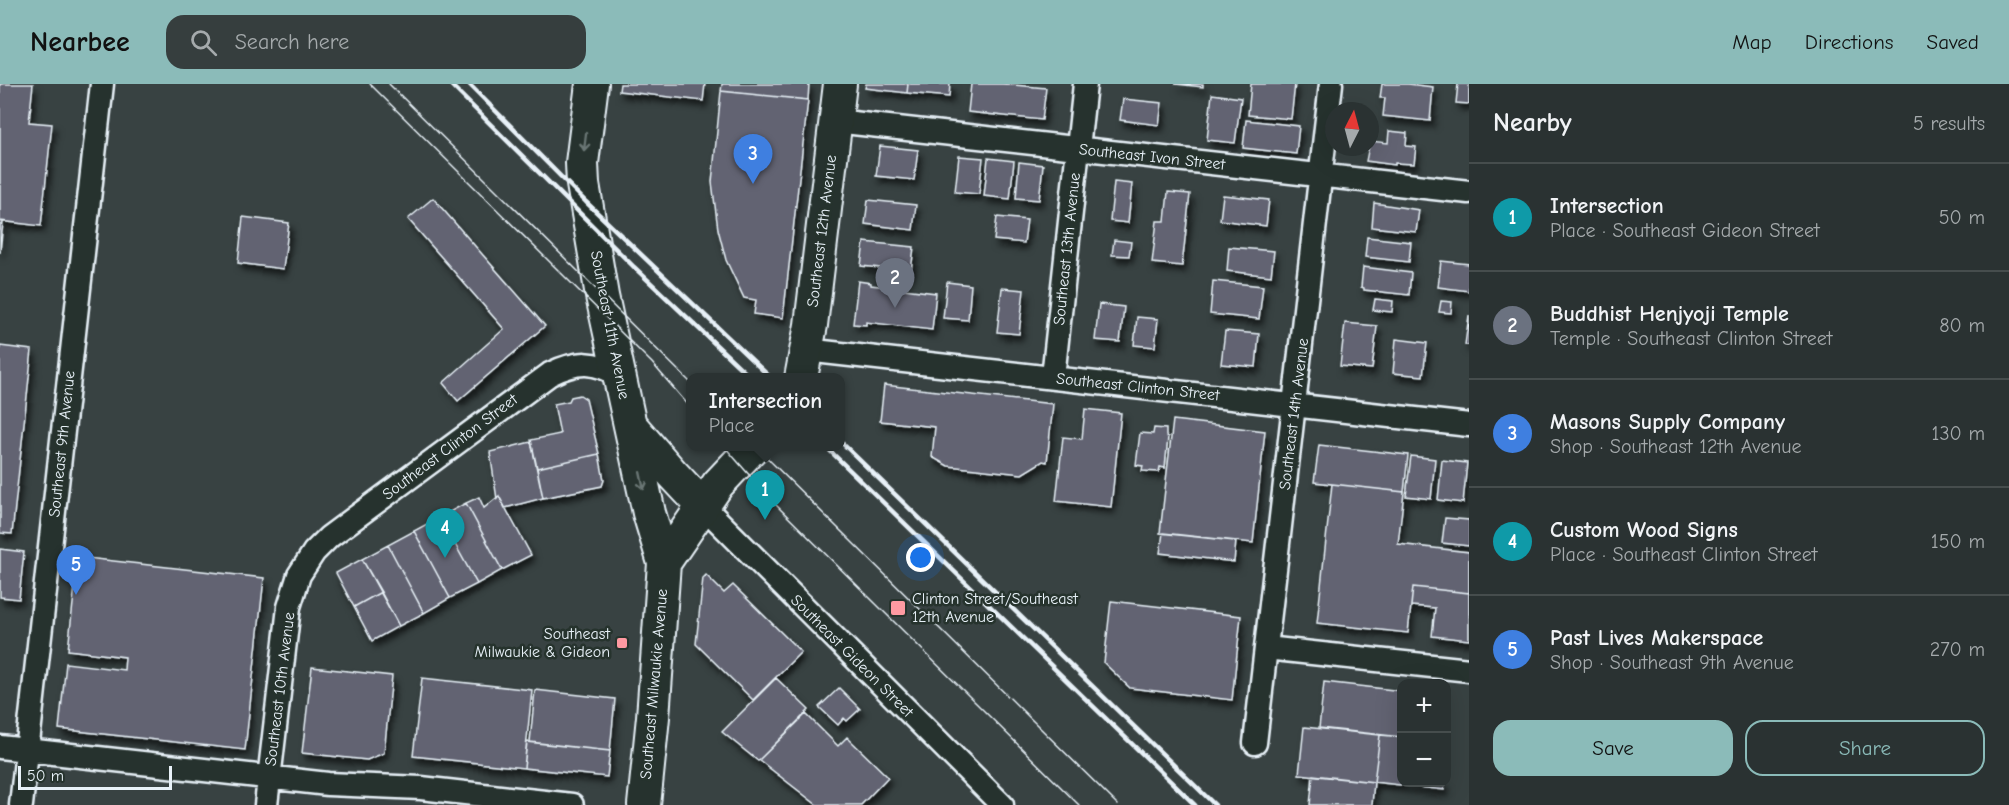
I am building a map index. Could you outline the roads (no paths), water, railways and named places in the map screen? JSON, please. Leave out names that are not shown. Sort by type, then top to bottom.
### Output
[{"type":"main road","name":"Southeast 11th Avenue","points":[[592,84],[582,163],[583,184],[602,296],[649,513],[664,563]]},
{"type":"main road","name":"Southeast 12th Avenue","points":[[803,364],[840,84]]},
{"type":"main road","points":[[630,424],[703,506]]},
{"type":"main road","points":[[664,563],[718,484],[750,451]]},
{"type":"main road","name":"Southeast Milwaukie Avenue","points":[[644,805],[664,563]]},
{"type":"street","name":"Southeast 9th Avenue","points":[[21,805],[102,84]]},
{"type":"street","name":"Southeast 13th Avenue","points":[[1053,377],[1085,84]]},
{"type":"street","name":"Southeast 14th Avenue","points":[[1255,743],[1331,84]]},
{"type":"street","name":"Southeast Ivon Street","points":[[836,121],[1469,192]]},
{"type":"street","name":"Southeast Clinton Street","points":[[299,575],[314,552],[329,537],[550,374],[577,364],[591,363],[604,366],[620,376]]},
{"type":"street","name":"Southeast Clinton Street","points":[[803,364],[1053,377],[1469,425]]},
{"type":"street","name":"Southeast Gideon Street","points":[[703,506],[1002,805]]},
{"type":"street","name":"Southeast 10th Avenue","points":[[266,805],[289,607],[299,575]]},
{"type":"street","points":[[1266,648],[1469,670]]},
{"type":"street","points":[[0,747],[269,778],[360,787],[421,788],[572,805]]},
{"type":"tram line","points":[[370,84],[652,363],[686,402]]},
{"type":"tram line","points":[[389,84],[686,378]]},
{"type":"tram line","points":[[728,451],[772,501],[1079,805]]},
{"type":"tram line","points":[[760,451],[1118,805]]},
{"type":"railway","points":[[450,84],[634,267],[746,373]]},
{"type":"railway","points":[[469,84],[586,202],[766,373]]},
{"type":"railway","points":[[845,446],[1215,805]]},
{"type":"railway","points":[[830,451],[1195,805]]},
{"type":"place","name":"Masons Supply Company","points":[[753,184]]},
{"type":"place","name":"Buddhist Henjyoji Temple","points":[[895,308]]},
{"type":"place","name":"Intersection","points":[[765,520]]},
{"type":"place","name":"Custom Wood Signs","points":[[445,558]]},
{"type":"place","name":"Past Lives Makerspace","points":[[76,595]]},
{"type":"place","name":"Clinton Street/Southeast 12th Avenue","points":[[898,608]]},
{"type":"place","name":"Southeast Milwaukie & Gideon","points":[[622,643]]}]
